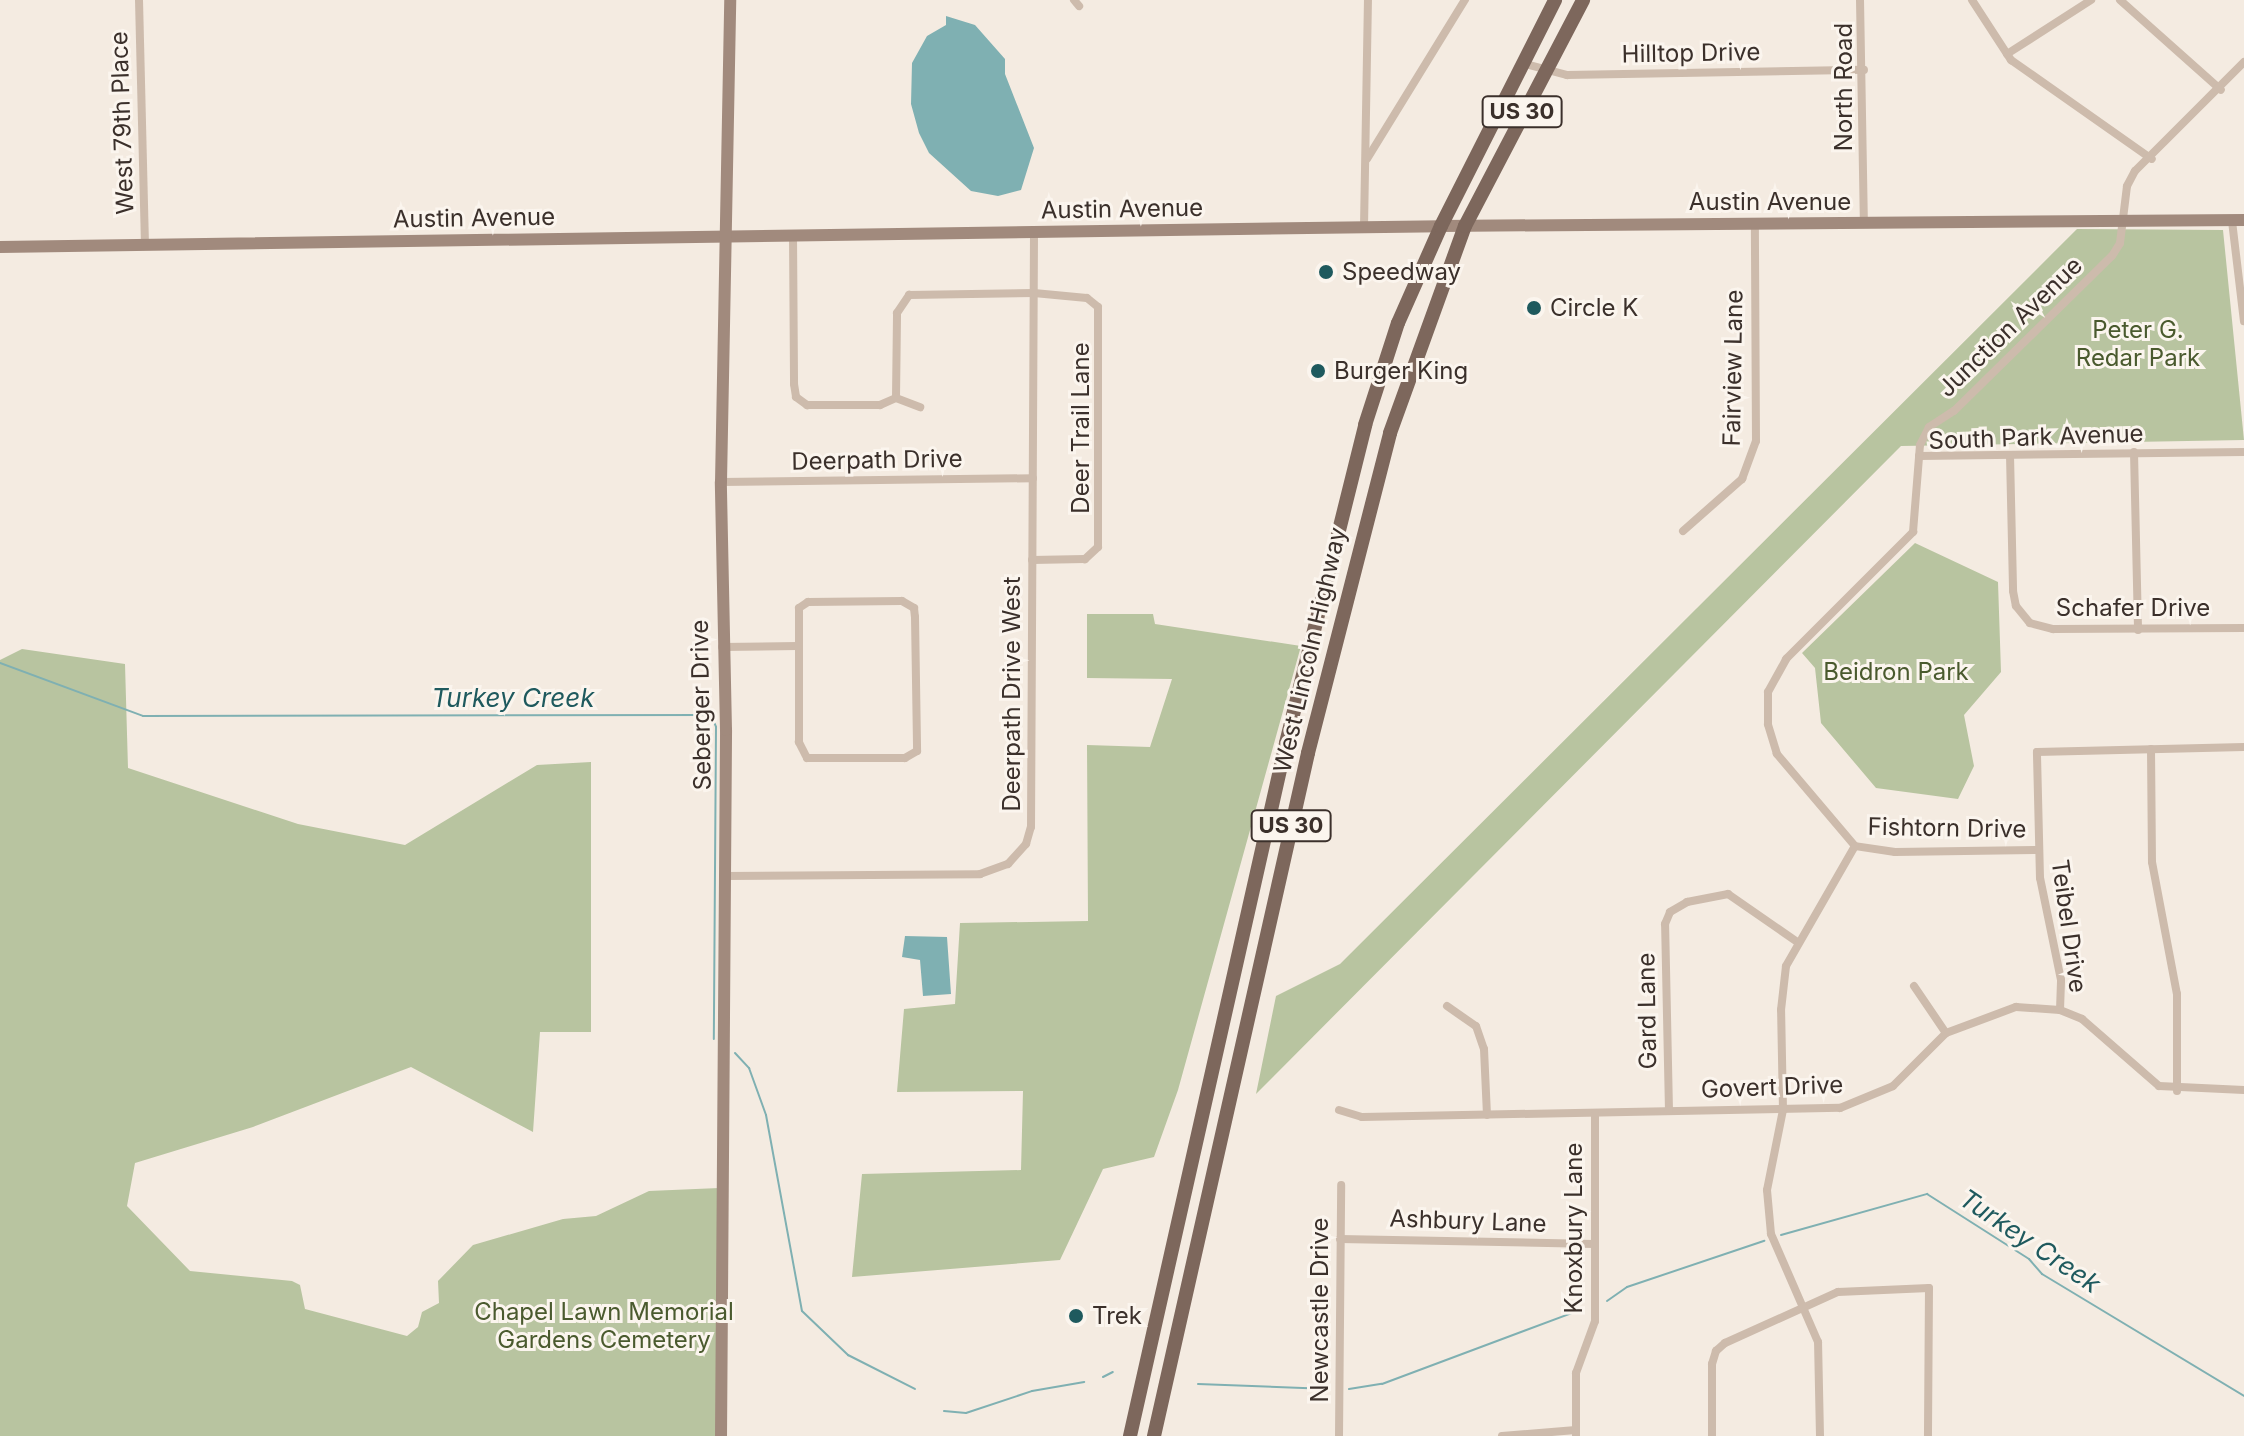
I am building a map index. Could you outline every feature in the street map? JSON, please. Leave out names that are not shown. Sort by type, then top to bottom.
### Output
[{"type":"main road","name":"West Lincoln Highway","points":[[1130,1436],[1335,538],[1398,323],[1520,62],[1555,0]]},
{"type":"main road","name":"West Lincoln Highway","points":[[1154,1436],[1360,533],[1423,330],[1465,226],[1543,71],[1583,0]]},
{"type":"street","name":"West 79th Place","points":[[139,0],[145,245]]},
{"type":"street","name":"Seberger Drive","points":[[721,1436],[725,876],[721,482],[723,252],[729,236],[730,0]]},
{"type":"street","points":[[1364,227],[1368,0]]},
{"type":"street","points":[[1367,160],[1465,0]]},
{"type":"street","name":"North Road","points":[[1860,0],[1864,70],[1864,223]]},
{"type":"street","points":[[1972,0],[2007,54],[2152,159]]},
{"type":"street","points":[[2120,0],[2221,90]]},
{"type":"street","points":[[2007,54],[2087,1]]},
{"type":"street","name":"Hilltop Drive","points":[[1520,62],[1543,71],[1864,70]]},
{"type":"street","name":"Junction Avenue","points":[[1919,456],[1929,427],[1954,411],[2112,256],[2120,243],[2127,186],[2221,90],[2244,62]]},
{"type":"street","name":"Austin Avenue","points":[[0,247],[1441,226],[2238,220]]},
{"type":"street","points":[[2238,220],[2244,321]]},
{"type":"street","name":"Fairview Lane","points":[[1683,531],[1742,479],[1756,441],[1755,224]]},
{"type":"street","name":"Deerpath Drive West","points":[[725,876],[980,874],[1008,864],[1018,854],[1031,827],[1034,232]]},
{"type":"street","points":[[793,235],[796,397],[814,407],[880,405],[896,398],[920,407]]},
{"type":"street","name":"Deer Trail Lane","points":[[896,398],[901,301],[909,295],[1034,293],[1087,298],[1098,307],[1101,395],[1098,547],[1085,559],[1032,560]]},
{"type":"street","points":[[2134,452],[2138,630]]},
{"type":"street","name":"South Park Avenue","points":[[1855,846],[1777,754],[1768,724],[1768,692],[1786,659],[1913,532],[1918,522],[1919,456],[2244,452]]},
{"type":"street","name":"Schafer Drive","points":[[2010,455],[2013,591],[2024,617],[2053,629],[2244,628]]},
{"type":"street","name":"Deerpath Drive","points":[[721,482],[1033,478]]},
{"type":"street","points":[[902,601],[914,608],[917,743],[913,756],[814,760],[803,753],[798,646],[799,608],[808,602],[902,601]]},
{"type":"street","points":[[722,647],[798,646]]},
{"type":"street","points":[[2244,747],[2151,749],[2152,862],[2177,994],[2177,1091],[2244,1090]]},
{"type":"street","name":"Teibel Drive","points":[[2060,1010],[2061,980],[2039,850],[2037,752],[2151,749]]},
{"type":"street","points":[[1820,1436],[1821,1366],[1804,1307],[1766,1217],[1783,1110],[1782,986],[1796,941],[1855,846]]},
{"type":"street","name":"Fishtorn Drive","points":[[1855,846],[1895,852],[2039,850]]},
{"type":"street","name":"Gard Lane","points":[[1669,1111],[1665,924],[1670,912],[1687,902],[1728,894],[1796,941]]},
{"type":"street","points":[[1914,986],[1946,1033]]},
{"type":"street","points":[[1447,1006],[1476,1026],[1484,1049],[1487,1115]]},
{"type":"street","name":"Govert Drive","points":[[1339,1110],[1362,1117],[1840,1108],[1863,1102],[1893,1086],[1946,1033],[1998,1010],[2060,1010],[2098,1030],[2159,1086],[2177,1091]]},
{"type":"street","name":"Knoxbury Lane","points":[[1576,1433],[1576,1373],[1595,1321],[1595,1113]]},
{"type":"street","name":"Newcastle Drive","points":[[1339,1436],[1341,1185]]},
{"type":"street","name":"Ashbury Lane","points":[[1340,1239],[1594,1244]]},
{"type":"street","points":[[1712,1436],[1716,1351],[1838,1292],[1929,1288],[1928,1436]]},
{"type":"street","points":[[1502,1436],[1576,1433]]},
{"type":"green space","name":"Peter G. Redar Park","points":[[2077,229],[2223,230],[2244,440],[1901,446],[1256,1094],[1276,996],[1340,964]]},
{"type":"green space","name":"Beidron Park","points":[[1915,543],[1998,582],[2001,672],[1964,715],[1974,766],[1958,799],[1876,788],[1821,723],[1815,668],[1802,653]]},
{"type":"green space","points":[[1087,614],[1153,614],[1155,624],[1301,646],[1178,1090],[1154,1157],[1103,1169],[1060,1260],[852,1277],[862,1174],[1021,1170],[1023,1091],[897,1092],[904,1009],[955,1004],[960,923],[1088,921],[1087,745],[1150,747],[1172,679],[1087,678]]},
{"type":"green space","name":"Chapel Lawn Memorial Gardens Cemetery","points":[[22,649],[125,664],[128,768],[298,824],[405,845],[537,765],[591,762],[591,1032],[540,1032],[533,1132],[411,1067],[253,1127],[135,1163],[127,1206],[190,1271],[292,1281],[300,1285],[305,1309],[407,1336],[418,1327],[422,1312],[439,1303],[438,1281],[473,1245],[563,1219],[596,1216],[649,1191],[719,1188],[717,1436],[0,1436],[0,660]]},
{"type":"water","points":[[946,16],[975,25],[1005,59],[1005,74],[1034,148],[1021,190],[998,196],[971,191],[929,153],[919,133],[911,104],[912,63],[927,36],[946,25]]},
{"type":"water","points":[[905,936],[947,937],[951,994],[923,996],[920,960],[902,957]]},
{"type":"waterway","name":"Turkey Creek","points":[[0,663],[143,716],[711,715],[716,727],[714,1039]]},
{"type":"waterway","name":"Turkey Creek","points":[[735,1053],[749,1068],[766,1115],[802,1311],[848,1355],[915,1389]]},
{"type":"waterway","name":"Turkey Creek","points":[[1781,1235],[1927,1194],[2029,1259],[2042,1274],[2244,1396]]},
{"type":"waterway","name":"Turkey Creek","points":[[1607,1301],[1627,1287],[1764,1241]]},
{"type":"waterway","name":"Turkey Creek","points":[[1349,1389],[1382,1384],[1580,1310]]},
{"type":"waterway","name":"Turkey Creek","points":[[1103,1377],[1113,1372]]},
{"type":"waterway","name":"Turkey Creek","points":[[944,1411],[966,1413],[1032,1391],[1084,1382]]},
{"type":"waterway","name":"Turkey Creek","points":[[1198,1384],[1329,1389]]},
{"type":"place","name":"Speedway","points":[[1326,272]]},
{"type":"place","name":"Circle K","points":[[1534,308]]},
{"type":"place","name":"Burger King","points":[[1318,371]]},
{"type":"place","name":"Trek","points":[[1076,1316]]}]
